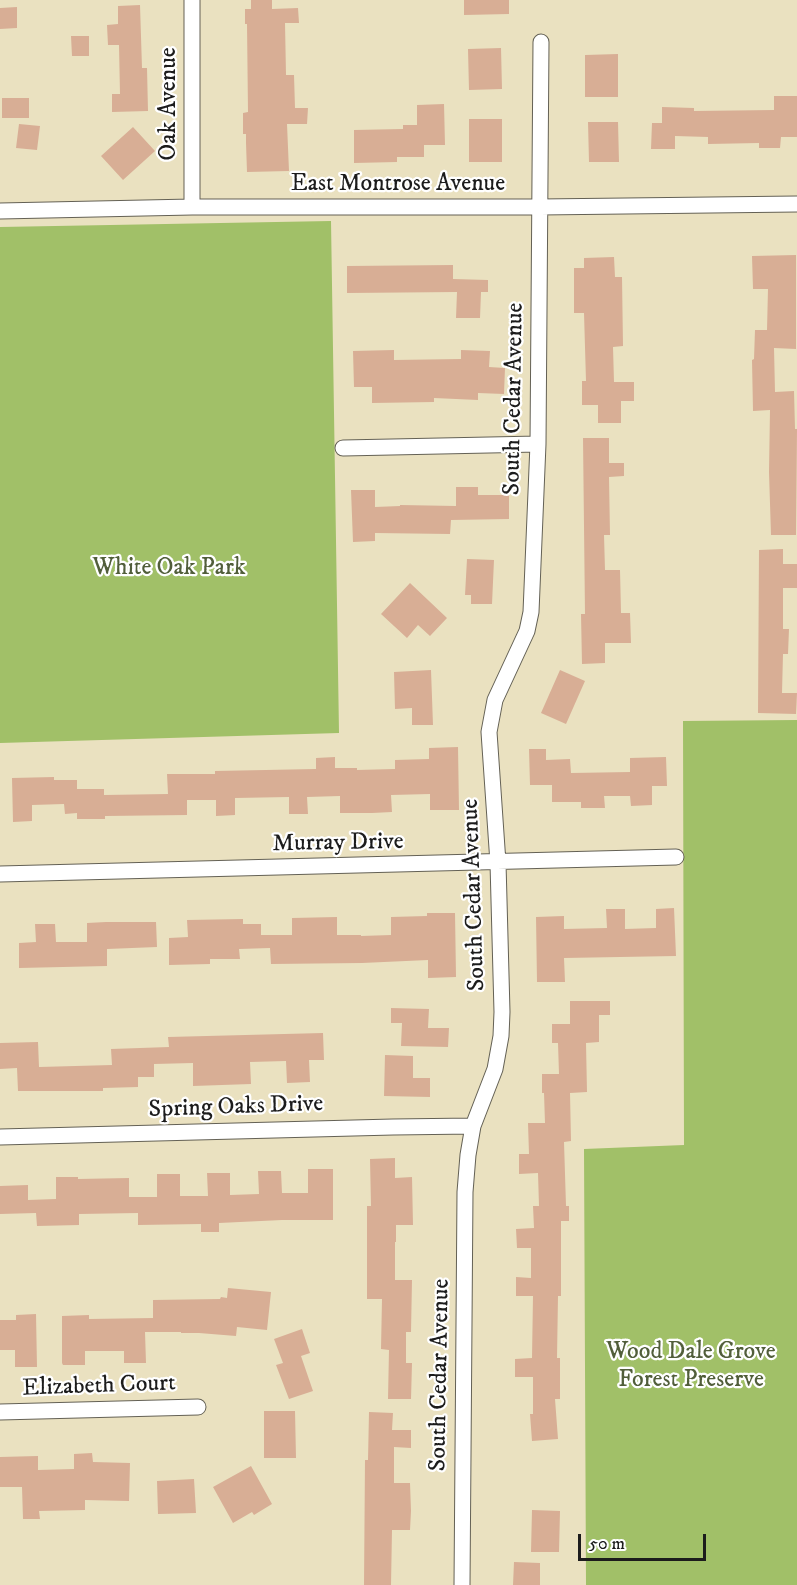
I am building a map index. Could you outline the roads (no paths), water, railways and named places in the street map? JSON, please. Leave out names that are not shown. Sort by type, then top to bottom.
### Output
[{"type":"street","name":"Oak Avenue","points":[[192,0],[192,207]]},
{"type":"street","name":"South Cedar Avenue","points":[[462,1585],[465,1192],[473,1126],[495,1069],[501,1036],[498,863],[489,732],[495,700],[527,631],[531,612],[538,444],[541,42]]},
{"type":"street","name":"East Montrose Avenue","points":[[0,211],[192,207],[797,204]]},
{"type":"street","points":[[343,448],[538,444]]},
{"type":"street","name":"Murray Drive","points":[[0,874],[676,857]]},
{"type":"street","name":"Spring Oaks Drive","points":[[0,1137],[473,1126]]},
{"type":"street","name":"Elizabeth Court","points":[[0,1412],[198,1407]]},
{"type":"park label","name":"White Oak Park","points":[[169,569]]},
{"type":"park label","name":"Wood Dale Grove Forest Preserve","points":[[691,1367]]}]
